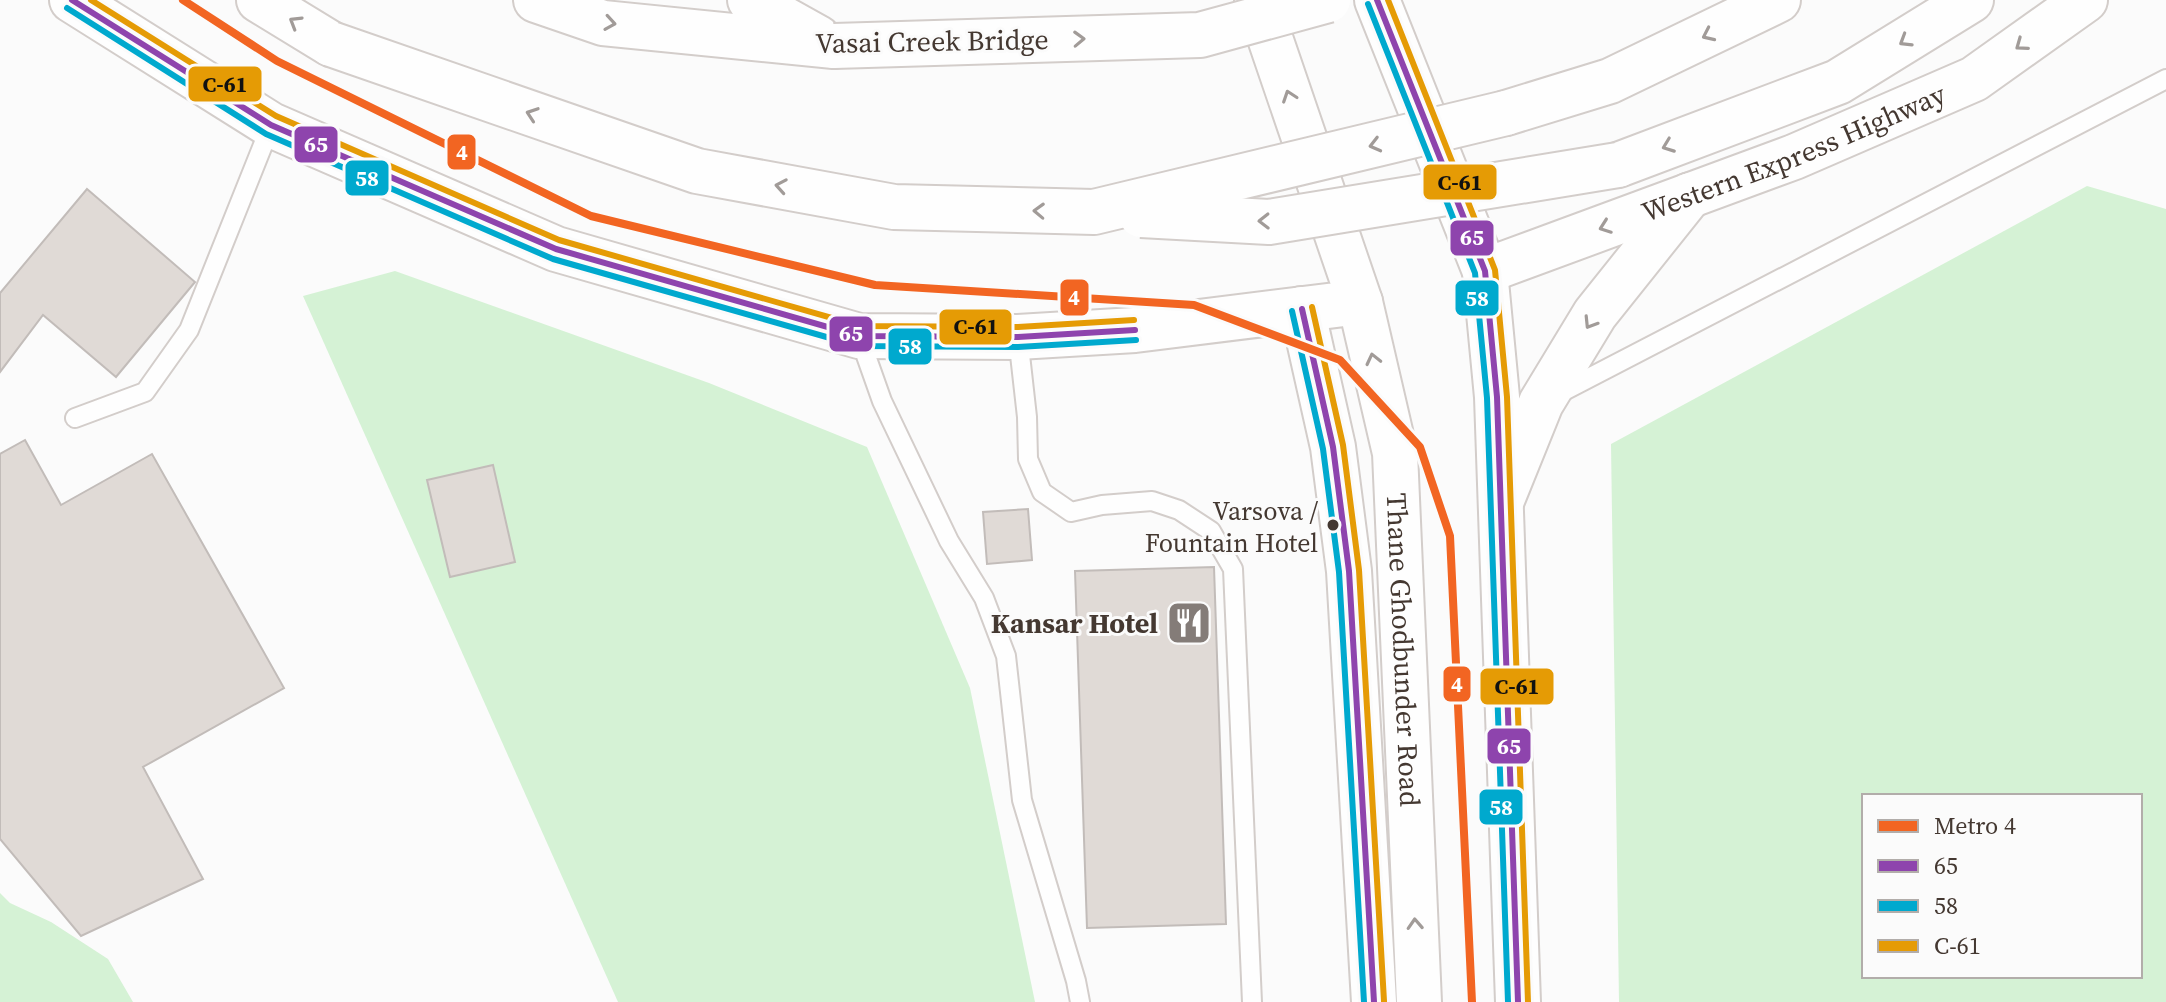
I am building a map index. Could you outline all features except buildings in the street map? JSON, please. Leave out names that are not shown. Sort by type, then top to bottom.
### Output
[{"type":"main road","points":[[72,0],[271,125],[556,249],[859,336],[1018,337],[1135,330],[1360,302]]},
{"type":"main road","points":[[259,0],[331,44],[697,171],[894,207],[1094,212],[1269,222],[1618,165],[1838,82],[1971,0]]},
{"type":"main road","name":"Vasai Creek Bridge","points":[[536,0],[603,23],[834,46],[1200,35],[1328,0]]},
{"type":"main road","points":[[750,0],[834,46]]},
{"type":"main road","name":"Thane Ghodbunder Road","points":[[1257,0],[1360,302],[1395,453],[1419,1002]]},
{"type":"main road","points":[[1377,0],[1485,271],[1497,397],[1518,1002]]},
{"type":"main road","points":[[1094,212],[1506,113],[1610,81],[1778,0]]},
{"type":"main road","name":"Western Express Highway","points":[[1485,271],[1794,157],[1974,79],[2085,0]]},
{"type":"main road","points":[[1501,502],[1541,403],[1595,314],[1690,195]]},
{"type":"main road","points":[[1302,309],[1333,447],[1349,571],[1374,1002]]},
{"type":"lane","points":[[1541,403],[2166,79]]},
{"type":"lane","points":[[75,418],[145,392],[189,330],[271,125]]},
{"type":"lane","points":[[859,336],[882,401],[949,541],[984,598],[1006,656],[1022,800],[1080,1002]]},
{"type":"lane","points":[[1018,337],[1027,417],[1028,459],[1042,492],[1071,512],[1102,505],[1152,501],[1179,510],[1211,531],[1233,569],[1252,1002]]},
{"type":"green space","points":[[2087,186],[2166,209],[2166,1002],[1619,1002],[1611,444]]},
{"type":"green space","points":[[395,271],[709,383],[867,447],[970,688],[1035,1002],[618,1002],[303,296]]},
{"type":"green space","points":[[0,893],[10,903],[51,922],[108,959],[133,1002],[0,1002]]},
{"type":"metro line","name":"4","points":[[183,0],[277,61],[591,216],[875,285],[1194,305],[1340,360],[1420,447],[1450,536],[1472,1002]]},
{"type":"transit line","name":"65","points":[[72,0],[271,125],[556,249],[859,336],[1018,337],[1135,330]]},
{"type":"transit line","name":"C-61","points":[[91,0],[276,116],[559,240],[860,326],[1018,327],[1134,320]]},
{"type":"transit line","name":"65","points":[[1377,0],[1485,271],[1497,397],[1518,1002]]},
{"type":"transit line","name":"C-61","points":[[1388,0],[1495,270],[1507,397],[1528,1002]]},
{"type":"transit line","name":"58","points":[[1368,4],[1475,273],[1487,398],[1508,1002]]},
{"type":"transit line","name":"58","points":[[67,8],[266,134],[553,259],[858,346],[1018,347],[1136,340]]},
{"type":"transit line","name":"C-61","points":[[1312,307],[1343,445],[1359,570],[1384,1001]]},
{"type":"transit line","name":"65","points":[[1302,309],[1333,447],[1349,571],[1374,1002]]},
{"type":"transit line","name":"58","points":[[1292,311],[1323,449],[1339,572],[1364,1002]]},
{"type":"place","name":"Varsova / Fountain Hotel","points":[[1333,525]]},
{"type":"place","name":"Kansar Hotel","points":[[1189,623]]}]
